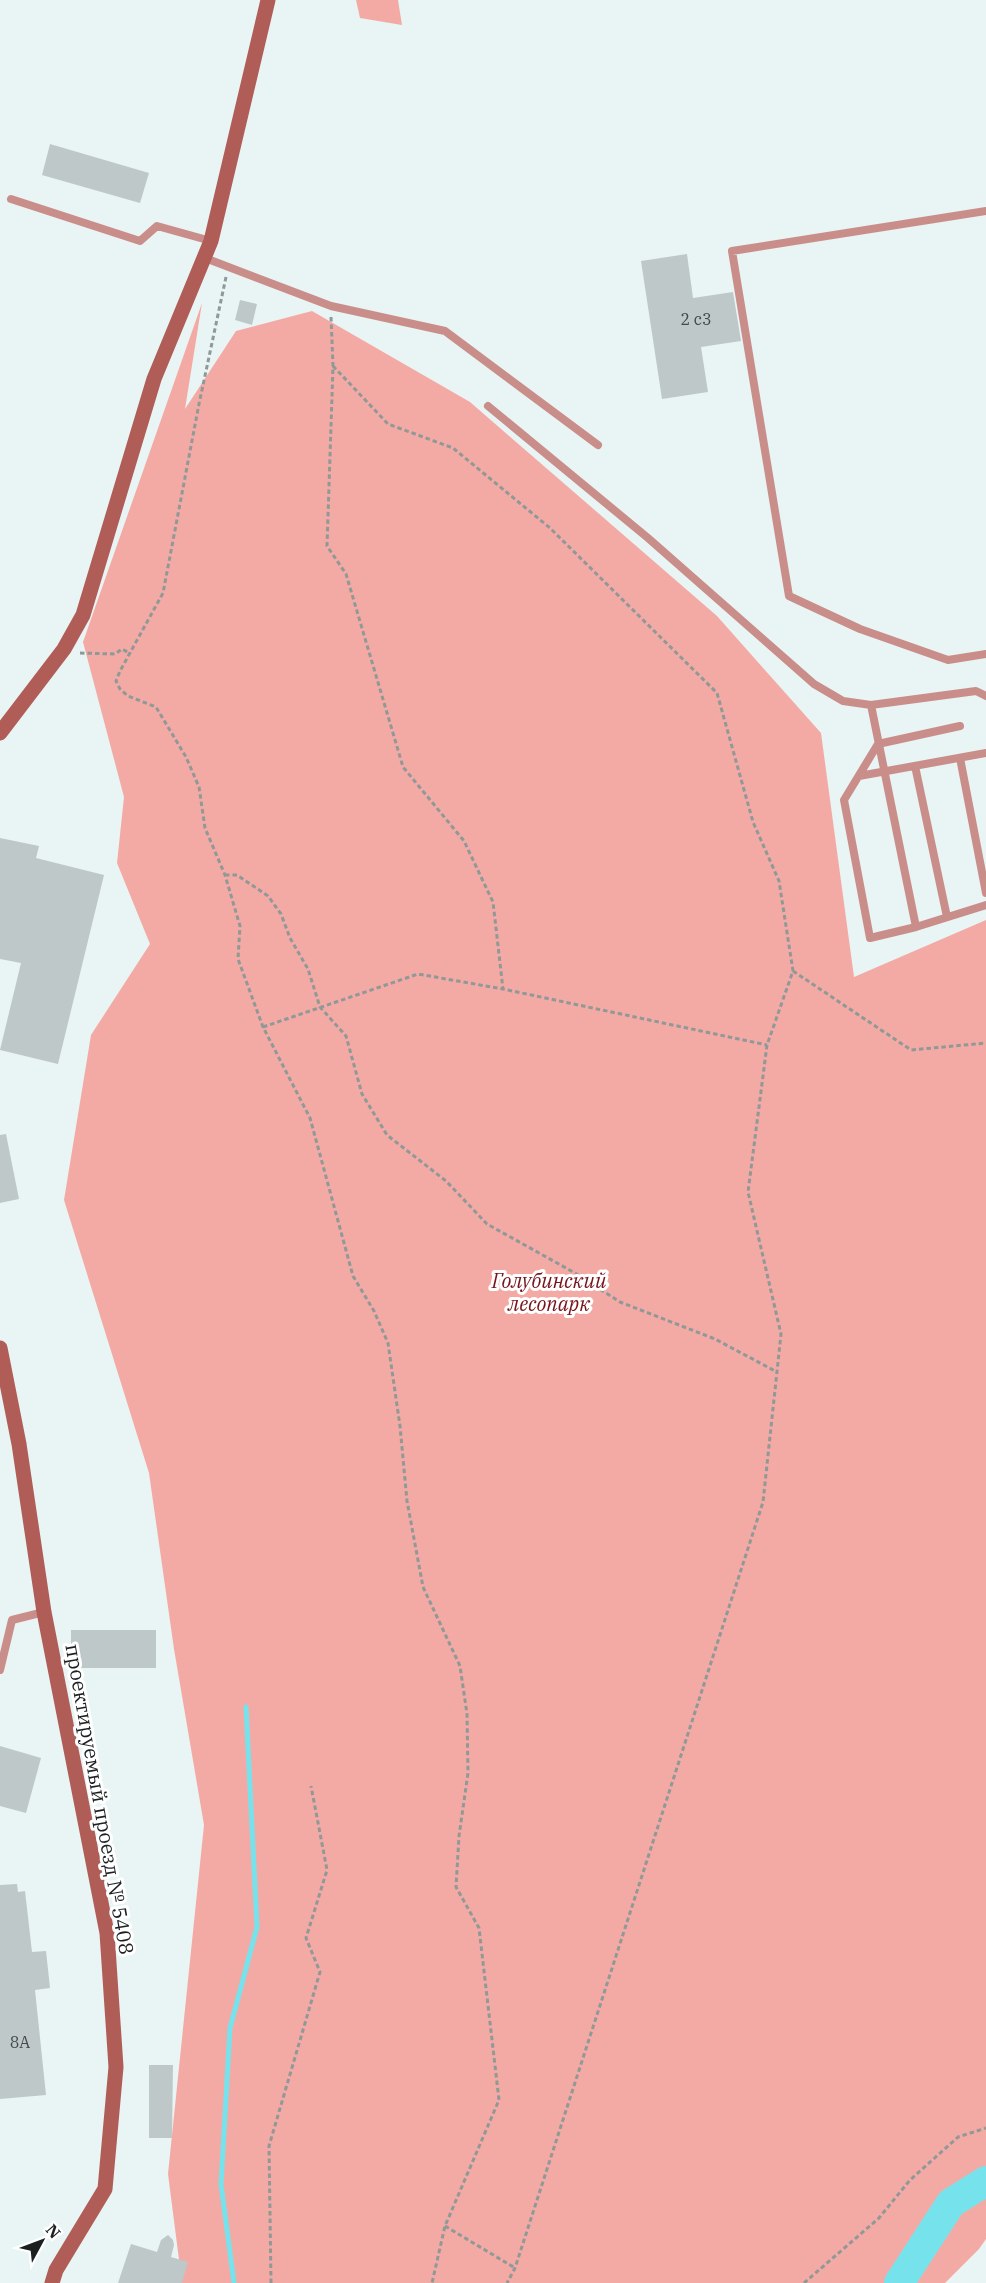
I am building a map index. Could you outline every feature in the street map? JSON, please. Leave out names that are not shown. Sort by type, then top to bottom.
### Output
[{"type":"street","points":[[0,733],[64,649],[83,615],[154,379],[211,241],[268,0]]},
{"type":"street","name":"проектируемый проезд № 5408","points":[[0,1348],[19,1444],[44,1612],[107,1934],[116,2067],[105,2189],[56,2270],[52,2283]]},
{"type":"lane","points":[[11,199],[140,241],[157,226],[211,241]]},
{"type":"lane","points":[[986,211],[732,251],[789,596],[860,629],[948,660],[986,654]]},
{"type":"lane","points":[[205,258],[228,269],[331,306],[445,331],[598,445]]},
{"type":"lane","points":[[488,406],[648,538],[814,684],[843,701],[871,705],[976,692],[986,696]]},
{"type":"lane","points":[[871,705],[916,927]]},
{"type":"lane","points":[[960,726],[879,744],[844,800],[870,938],[916,927],[986,905]]},
{"type":"lane","points":[[859,776],[986,753]]},
{"type":"lane","points":[[960,758],[986,893]]},
{"type":"lane","points":[[915,766],[947,917]]},
{"type":"lane","points":[[0,1670],[12,1620],[44,1612]]},
{"type":"path","points":[[228,269],[199,404],[164,593],[116,681],[120,689],[128,696],[156,707],[186,757],[199,788],[205,828],[225,875],[240,926],[237,959],[263,1027],[310,1118],[353,1276],[374,1311],[388,1343],[407,1501],[423,1587],[460,1666],[467,1714],[468,1773],[459,1836],[456,1887],[479,1928],[499,2100],[445,2226],[432,2283]]},
{"type":"path","points":[[331,306],[333,366],[327,546],[346,574],[403,766],[464,841],[494,902],[503,989]]},
{"type":"path","points":[[333,366],[388,423],[453,448],[550,528],[717,693],[753,822],[779,881],[793,971],[767,1045],[748,1192],[781,1334],[763,1502],[515,2268],[507,2283]]},
{"type":"path","points":[[64,649],[84,654],[115,654],[122,649],[131,654]]},
{"type":"path","points":[[225,875],[237,875],[268,896],[281,914],[290,938],[308,969],[320,1007],[346,1036],[362,1094],[387,1135],[446,1182],[487,1224],[576,1273],[620,1302],[715,1340],[777,1372]]},
{"type":"path","points":[[793,971],[911,1050],[986,1043]]},
{"type":"path","points":[[263,1027],[418,974],[503,989],[767,1045]]},
{"type":"path","points":[[272,2283],[269,2146],[320,1972],[306,1938],[327,1870],[311,1786]]},
{"type":"path","points":[[804,2283],[879,2218],[909,2180],[958,2137],[986,2128]]},
{"type":"path","points":[[445,2226],[515,2268]]},
{"type":"green space","points":[[356,0],[398,0],[402,25],[360,18]]},
{"type":"green space","name":"Голубинский лесопарк","points":[[202,303],[185,409],[236,331],[312,311],[470,402],[717,616],[821,733],[854,977],[986,920],[986,2239],[945,2283],[182,2283],[168,2174],[204,1825],[174,1649],[149,1473],[64,1200],[91,1035],[150,944],[117,863],[124,797],[83,642]]},
{"type":"building","points":[[50,144],[149,173],[140,203],[42,175]]},
{"type":"building","points":[[687,254],[693,298],[733,292],[741,341],[701,347],[708,392],[662,399],[641,261]]},
{"type":"building","points":[[240,300],[257,304],[252,325],[235,320]]},
{"type":"building","points":[[0,838],[39,846],[36,858],[104,875],[58,1064],[0,1050],[21,963],[0,959]]},
{"type":"building","points":[[6,1134],[19,1199],[0,1203],[0,1135]]},
{"type":"building","points":[[71,1630],[156,1630],[156,1668],[71,1668]]},
{"type":"building","points":[[0,1746],[41,1758],[26,1813],[0,1806]]},
{"type":"building","points":[[17,1884],[18,1892],[25,1891],[32,1952],[46,1951],[50,1988],[35,1990],[46,2095],[0,2099],[0,1885]]},
{"type":"building","points":[[149,2065],[173,2065],[172,2138],[149,2138]]},
{"type":"building","points":[[168,2235],[174,2245],[171,2257],[188,2262],[182,2283],[118,2283],[131,2244],[157,2252],[161,2240]]},
{"type":"waterway","points":[[234,2283],[221,2184],[230,2028],[257,1927],[246,1707]]},
{"type":"waterway","points":[[899,2283],[951,2203],[986,2181]]}]
